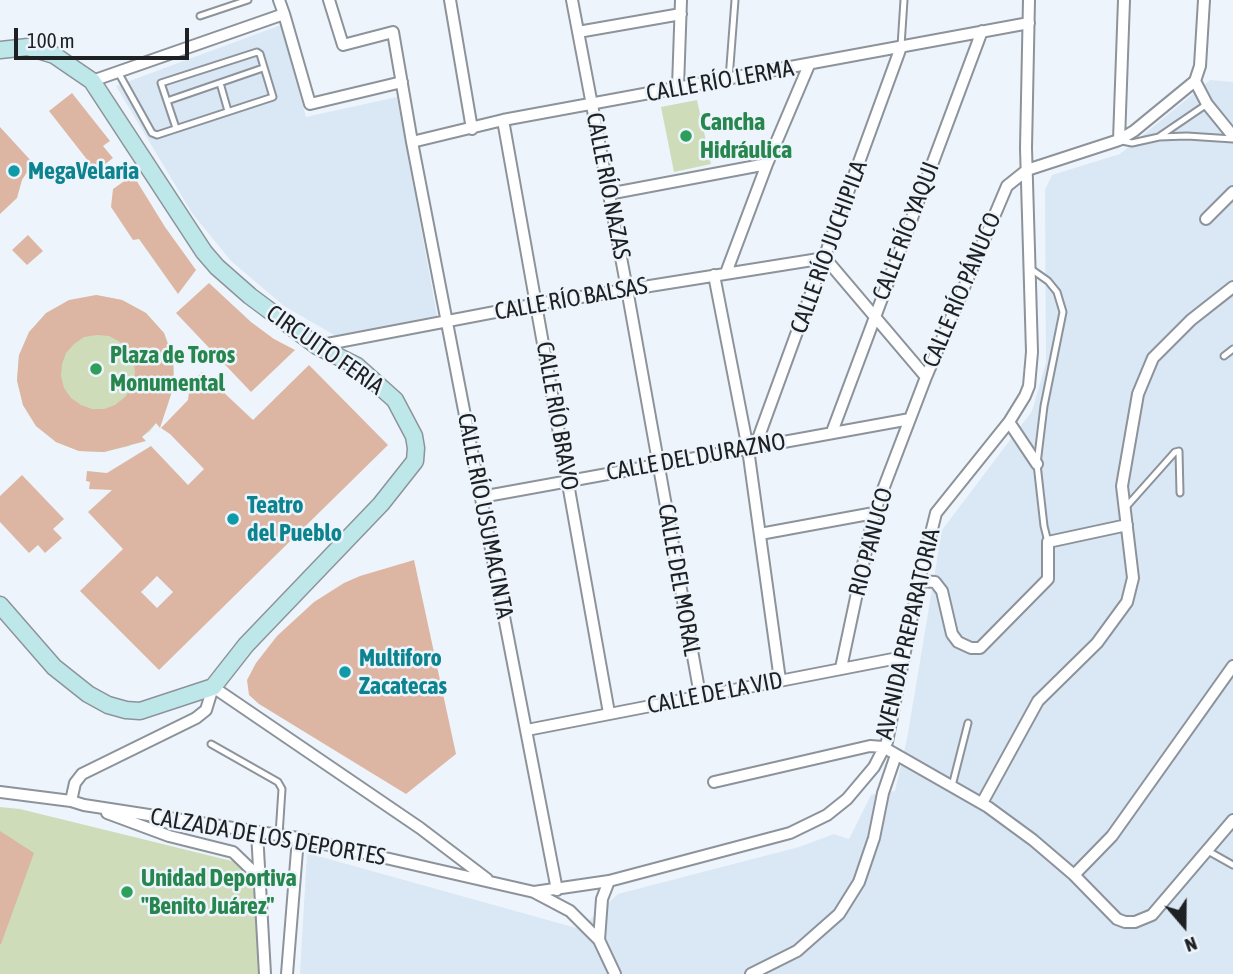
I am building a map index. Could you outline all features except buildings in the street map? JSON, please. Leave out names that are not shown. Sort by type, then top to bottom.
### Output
[{"type":"street","points":[[279,0],[310,104],[402,82]]},
{"type":"street","name":"CALLE RÍO USUMACINTA","points":[[329,0],[343,45],[393,32],[557,890]]},
{"type":"street","points":[[450,0],[472,128]]},
{"type":"street","name":"CALLE RÍO NAZAS","points":[[572,0],[658,464]]},
{"type":"street","points":[[678,88],[681,0]]},
{"type":"street","name":"AVENIDA PREPARATORIA","points":[[534,892],[610,881],[790,833],[827,816],[847,799],[874,767],[887,742],[919,581],[936,513],[1009,422],[1025,396],[1031,372],[1027,170],[1029,0]]},
{"type":"street","points":[[1119,140],[1124,0]]},
{"type":"street","points":[[1027,170],[1119,140],[1195,81],[1200,66],[1204,0]]},
{"type":"street","points":[[92,81],[284,14]]},
{"type":"street","points":[[578,32],[681,14]]},
{"type":"street","name":"CALLE RÍO LERMA","points":[[412,142],[503,120],[1029,23]]},
{"type":"street","name":"CALLE RÍO YAQUI","points":[[832,432],[982,31]]},
{"type":"street","name":"CIRCUITO FERIA","points":[[0,50],[28,47],[54,55],[92,81],[210,259],[250,296],[317,346],[357,366],[395,400],[414,436],[415,461],[381,504],[246,645],[213,687]]},
{"type":"street","name":"CALLE RÍO JUCHIPILA","points":[[752,448],[825,258],[901,47]]},
{"type":"street","points":[[780,680],[760,534],[752,448],[720,274],[809,65]]},
{"type":"street","points":[[1195,81],[1207,104],[1233,137]]},
{"type":"street","name":"CALLE RÍO BRAVO","points":[[503,120],[608,713]]},
{"type":"street","points":[[608,194],[767,164]]},
{"type":"street","name":"CALLE RÍO PÁNUCO","points":[[910,419],[1007,186],[1027,170]]},
{"type":"street","points":[[1206,219],[1233,192]]},
{"type":"street","points":[[825,258],[926,377]]},
{"type":"street","name":"CALLE RÍO BALSAS","points":[[317,346],[537,304],[825,258]]},
{"type":"street","points":[[982,803],[1038,701],[1097,643],[1127,602],[1133,578],[1122,486],[1138,394],[1153,358],[1191,320],[1233,287]]},
{"type":"street","name":"CALLE DEL DURAZNO","points":[[481,497],[910,419]]},
{"type":"street","name":"RIO PANUCO","points":[[841,668],[874,513],[910,419]]},
{"type":"street","points":[[1009,422],[1037,464]]},
{"type":"street","name":"CALLE DEL MORAL","points":[[658,464],[700,695]]},
{"type":"street","points":[[760,534],[874,513]]},
{"type":"street","points":[[919,581],[935,582],[942,591],[952,634],[958,642],[971,648],[980,648],[1048,579],[1048,542],[1127,525]]},
{"type":"street","points":[[0,605],[54,667],[88,694],[108,705],[140,711],[213,687]]},
{"type":"street","name":"CALLE DE LA VID","points":[[527,730],[903,657]]},
{"type":"street","points":[[1074,875],[1112,836],[1233,666]]},
{"type":"street","points":[[71,801],[75,783],[82,774],[196,719],[206,710],[213,687]]},
{"type":"street","points":[[213,687],[420,828],[492,883]]},
{"type":"street","points":[[714,782],[870,746],[883,747],[982,803],[1033,840],[1074,875],[1117,919],[1135,922],[1159,908],[1233,820]]},
{"type":"street","name":"AVENIDA PREPARATORIA","points":[[751,974],[797,951],[839,914],[859,882],[874,838],[883,793],[897,755]]},
{"type":"street","name":"CALZADA DE LOS DEPORTES","points":[[0,792],[298,838],[534,892]]},
{"type":"street","points":[[85,805],[169,836],[233,852],[260,878]]},
{"type":"street","points":[[257,832],[265,974]]},
{"type":"street","points":[[287,974],[298,838]]},
{"type":"street","points":[[599,940],[602,899],[610,881]]},
{"type":"street","points":[[534,892],[570,911],[599,940],[615,974]]},
{"type":"lane","points":[[200,16],[248,0]]},
{"type":"lane","points":[[729,79],[735,0]]},
{"type":"lane","points":[[901,47],[904,0]]},
{"type":"lane","points":[[118,72],[152,133],[157,135],[273,97],[257,52],[161,83],[176,128]]},
{"type":"lane","points":[[167,101],[264,68]]},
{"type":"lane","points":[[220,83],[228,111]]},
{"type":"lane","points":[[1159,137],[1207,104]]},
{"type":"lane","points":[[1119,140],[1132,143],[1159,137],[1233,137]]},
{"type":"lane","points":[[1031,269],[1048,281],[1057,292],[1063,312],[1044,406],[1037,464],[1048,542]]},
{"type":"lane","points":[[1224,356],[1233,349]]},
{"type":"lane","points":[[1126,508],[1175,452],[1178,452],[1180,493]]},
{"type":"lane","points":[[952,786],[968,723]]},
{"type":"lane","points":[[211,744],[278,782],[282,789],[279,835]]},
{"type":"lane","points":[[1206,849],[1233,865]]},
{"type":"shaded area","points":[[281,25],[306,117],[397,97],[437,316],[336,336],[284,306],[231,261],[192,213],[116,86]]},
{"type":"shaded area","points":[[1210,80],[1233,82],[1233,974],[300,974],[307,853],[580,929],[618,894],[799,847],[834,834],[849,839],[871,795],[895,791],[907,739],[942,530],[1032,411],[1046,363],[1045,190],[1052,175],[1120,154]]},
{"type":"green space","name":"Cancha Hidráulica","points":[[697,100],[711,164],[674,172],[661,107]]},
{"type":"green space","name":"Plaza de Toros Monumental","points":[[96,295],[122,300],[146,313],[164,333],[173,358],[174,385],[166,410],[150,431],[129,446],[104,452],[79,451],[56,442],[36,426],[23,405],[17,381],[19,355]]},
{"type":"green space","name":"Unidad Deportiva \"Benito Juárez\"","points":[[0,807],[20,809],[244,864],[256,898],[259,974],[0,974]]},
{"type":"place","name":"Cancha Hidráulica","points":[[686,136]]},
{"type":"place","name":"MegaVelaria","points":[[14,171]]},
{"type":"place","name":"Plaza de Toros Monumental","points":[[96,369]]},
{"type":"place","name":"Teatro del Pueblo","points":[[233,519]]},
{"type":"place","name":"Multiforo Zacatecas","points":[[345,672]]},
{"type":"place","name":"Unidad Deportiva \"Benito Juárez\"","points":[[127,892]]}]
